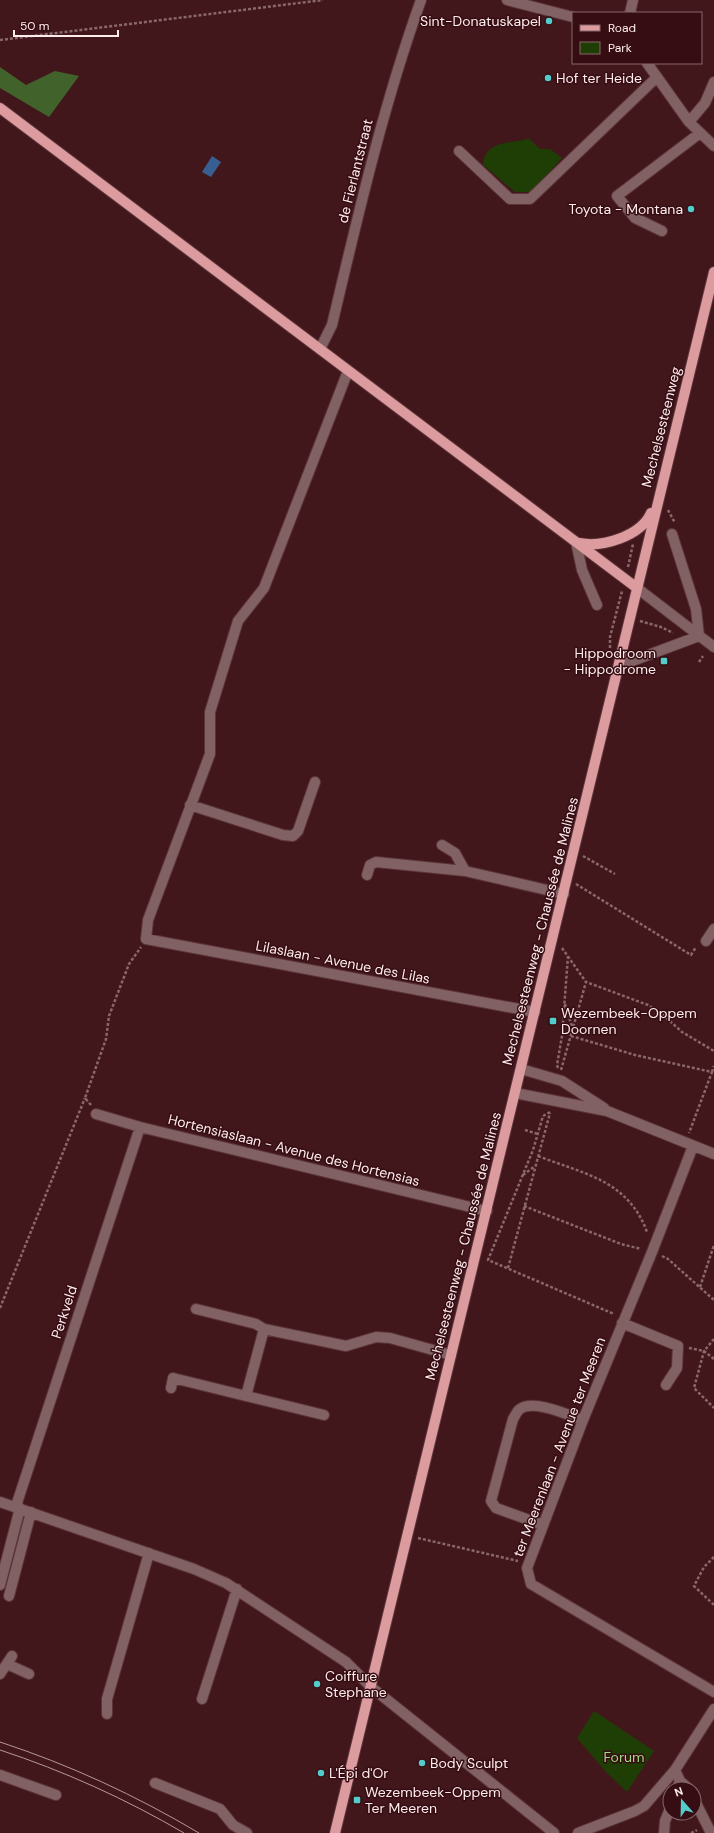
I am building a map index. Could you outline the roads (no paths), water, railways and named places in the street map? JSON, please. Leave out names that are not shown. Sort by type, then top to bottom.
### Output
[{"type":"main road","points":[[0,108],[637,588]]},
{"type":"main road","name":"Mechelsesteenweg","points":[[637,588],[714,272]]},
{"type":"main road","points":[[576,542],[598,545],[637,530],[649,518],[659,494]]},
{"type":"main road","name":"Mechelsesteenweg - Chaussée de Malines","points":[[335,1833],[637,588]]},
{"type":"street","name":"de Fierlantstraat","points":[[320,349],[332,325],[377,137],[399,61],[421,0]]},
{"type":"street","points":[[507,0],[572,16]]},
{"type":"street","points":[[630,12],[633,0]]},
{"type":"street","points":[[648,64],[689,122],[714,146]]},
{"type":"street","points":[[459,151],[510,199],[530,199],[657,77]]},
{"type":"street","points":[[689,122],[705,103],[714,82]]},
{"type":"street","points":[[662,230],[635,218],[617,196],[700,133]]},
{"type":"street","points":[[315,782],[298,831],[293,836],[283,835],[190,805],[210,754],[210,712],[238,620],[264,588],[348,371]]},
{"type":"street","points":[[672,534],[696,610],[700,636]]},
{"type":"street","points":[[576,542],[582,570],[597,605]]},
{"type":"street","points":[[637,588],[714,646]]},
{"type":"street","points":[[619,666],[700,636]]},
{"type":"street","name":"Lilaslaan - Avenue des Lilas","points":[[190,805],[171,862],[148,920],[146,939],[535,1012]]},
{"type":"street","points":[[442,845],[455,853],[465,871]]},
{"type":"street","points":[[367,875],[370,865],[376,862],[465,871],[564,894]]},
{"type":"street","points":[[706,941],[714,929]]},
{"type":"street","points":[[521,1070],[562,1081],[607,1111]]},
{"type":"street","points":[[515,1093],[607,1111],[714,1154]]},
{"type":"street","name":"Hortensiaslaan - Avenue des Hortensias","points":[[96,1114],[140,1127],[486,1211]]},
{"type":"street","name":"Perkveld","points":[[0,1585],[18,1507],[140,1127]]},
{"type":"street","name":"ter Meerenlaan - Avenue ter Meeren","points":[[689,1144],[652,1252],[582,1420],[527,1568],[531,1584],[714,1692]]},
{"type":"street","points":[[196,1309],[256,1324],[264,1329],[346,1346],[376,1337],[390,1338],[451,1355]]},
{"type":"street","points":[[623,1321],[678,1346],[677,1368],[666,1385]]},
{"type":"street","points":[[246,1396],[264,1329]]},
{"type":"street","points":[[171,1388],[173,1378],[324,1415]]},
{"type":"street","points":[[543,1525],[496,1508],[491,1501],[513,1419],[520,1409],[526,1406],[537,1405],[582,1420]]},
{"type":"street","points":[[0,1502],[194,1569],[237,1589],[346,1662],[371,1687],[554,1833]]},
{"type":"street","points":[[8,1596],[31,1512]]},
{"type":"street","points":[[107,1714],[107,1699],[149,1553]]},
{"type":"street","points":[[202,1699],[237,1589]]},
{"type":"street","points":[[0,1674],[9,1660],[29,1674]]},
{"type":"street","points":[[578,1833],[644,1806],[675,1770],[713,1714]]},
{"type":"street","points":[[675,1770],[678,1781]]},
{"type":"street","points":[[0,1776],[56,1795]]},
{"type":"street","points":[[155,1783],[220,1809],[233,1825],[247,1833]]},
{"type":"street","points":[[702,1815],[711,1833]]},
{"type":"street","points":[[664,1833],[665,1821]]},
{"type":"water","points":[[212,156],[221,162],[211,177],[202,172]]},
{"type":"tram line","points":[[0,1742],[52,1761],[102,1782],[151,1806],[199,1833]]},
{"type":"tram line","points":[[0,1750],[48,1767],[117,1797],[184,1833]]},
{"type":"place","name":"Sint-Donatuskapel","points":[[549,21]]},
{"type":"place","name":"Hof ter Heide","points":[[548,78]]},
{"type":"place","name":"Toyota - Montana","points":[[691,209]]},
{"type":"place","name":"Hippodroom - Hippodrome","points":[[664,661]]},
{"type":"place","name":"Wezembeek-Oppem Doornen","points":[[553,1021]]},
{"type":"place","name":"Coiffure Stephane","points":[[317,1684]]},
{"type":"place","name":"Body Sculpt","points":[[422,1763]]},
{"type":"place","name":"L'Épi d'Or","points":[[321,1773]]},
{"type":"place","name":"Wezembeek-Oppem Ter Meeren","points":[[357,1800]]},
{"type":"park label","name":"Forum","points":[[624,1757]]}]
